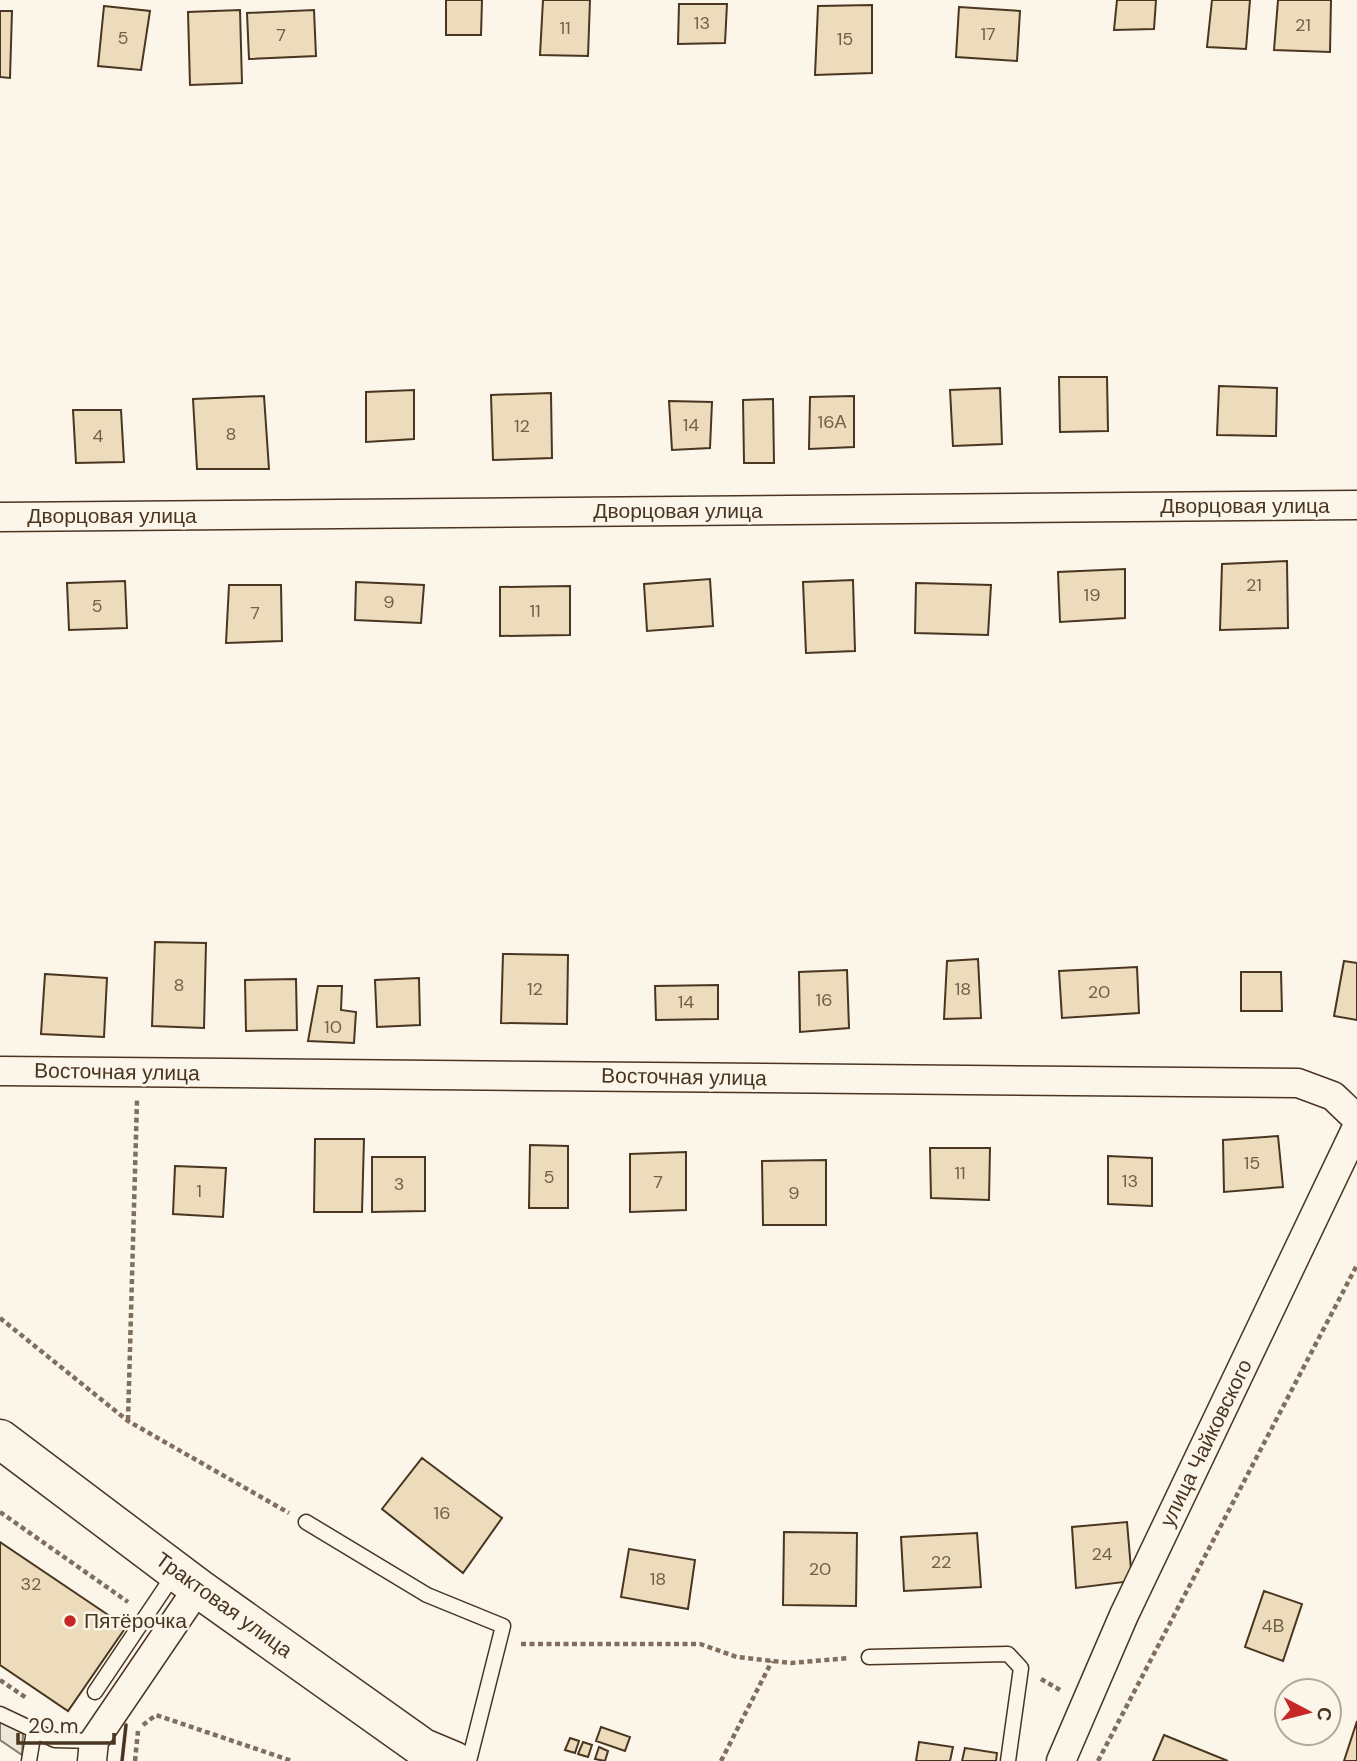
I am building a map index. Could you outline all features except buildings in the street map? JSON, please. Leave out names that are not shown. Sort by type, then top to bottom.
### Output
[{"type":"street","name":"Дворцовая улица","points":[[0,517],[1357,505]]},
{"type":"street","name":"Восточная улица","points":[[0,1071],[1298,1083],[1333,1096],[1357,1119]]},
{"type":"street","name":"улица Чайковского","points":[[1061,1761],[1124,1615],[1357,1127]]},
{"type":"street","name":"Трактовая улица","points":[[0,1439],[187,1580],[423,1748],[454,1761]]},
{"type":"street","points":[[93,1751],[187,1580]]},
{"type":"lane","points":[[306,1522],[427,1595],[503,1626],[469,1761]]},
{"type":"lane","points":[[95,1692],[146,1615],[187,1580]]},
{"type":"lane","points":[[869,1657],[1008,1654],[1021,1668],[1008,1761]]},
{"type":"lane","points":[[0,1714],[55,1740],[93,1751]]},
{"type":"lane","points":[[29,1761],[34,1731]]},
{"type":"path","points":[[128,1421],[138,1072]]},
{"type":"path","points":[[1098,1761],[1357,1265]]},
{"type":"path","points":[[0,1318],[128,1421],[306,1522]]},
{"type":"path","points":[[0,1512],[146,1615]]},
{"type":"path","points":[[499,1644],[700,1644],[737,1657],[792,1663],[869,1657]]},
{"type":"path","points":[[721,1761],[772,1661]]},
{"type":"path","points":[[1021,1668],[1085,1705]]},
{"type":"path","points":[[0,1680],[32,1701]]},
{"type":"path","points":[[135,1761],[139,1728],[156,1715],[292,1761]]},
{"type":"shaded area","points":[[0,1719],[23,1734],[22,1755],[0,1740]]},
{"type":"wall","points":[[122,1761],[126,1725]]},
{"type":"place","name":"Пятёрочка","points":[[70,1621]]}]
